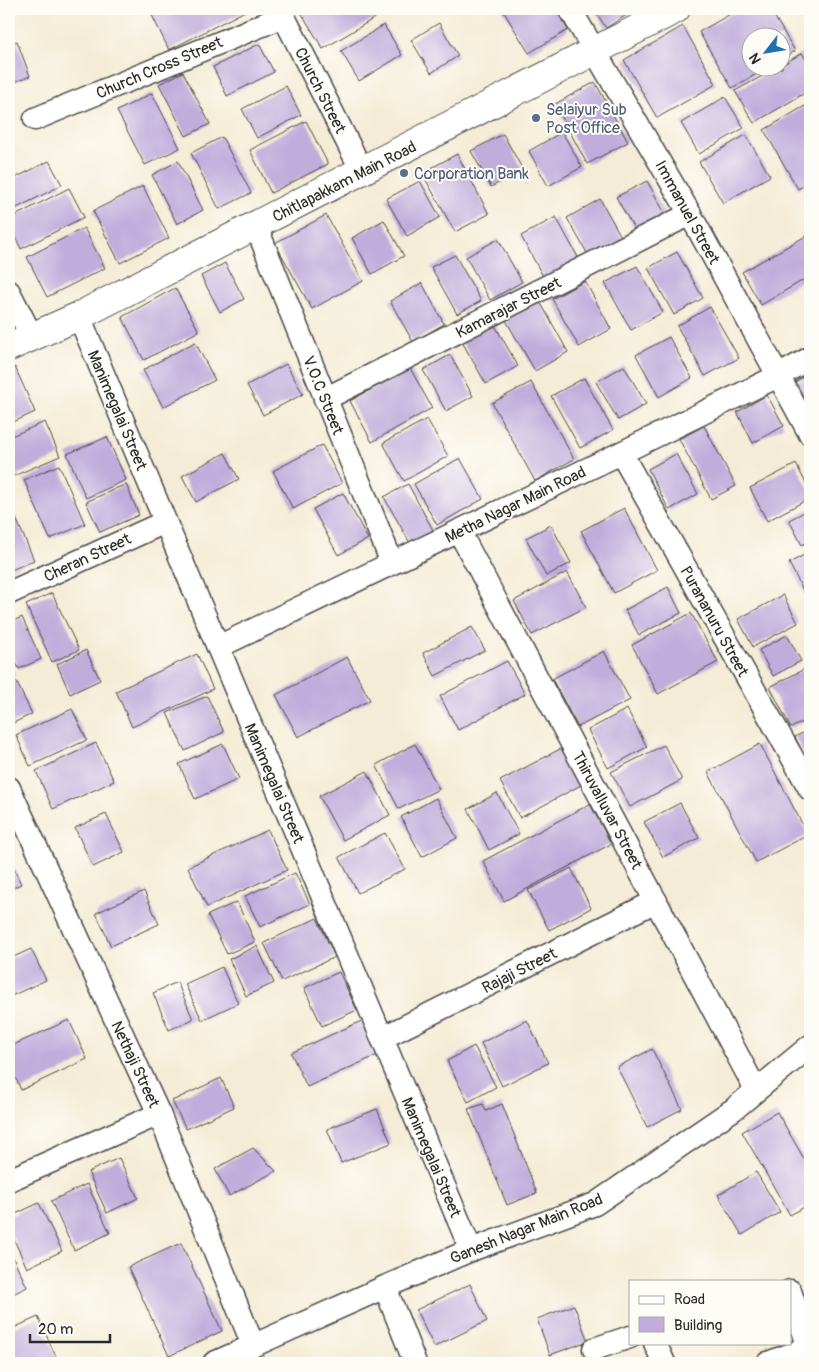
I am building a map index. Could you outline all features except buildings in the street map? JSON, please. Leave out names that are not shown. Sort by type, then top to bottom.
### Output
[{"type":"street","name":"Immanuel Street","points":[[570,9],[596,50],[690,214],[810,434]]},
{"type":"street","name":"Chitlapakkam Main Road","points":[[20,342],[79,316],[676,9]]},
{"type":"street","name":"Church Cross Street","points":[[35,119],[282,12]]},
{"type":"street","name":"Church Street","points":[[282,12],[362,171]]},
{"type":"street","name":"Kamarajar Street","points":[[325,399],[402,362],[690,214]]},
{"type":"street","name":"V.O.C Street","points":[[256,226],[392,563]]},
{"type":"street","points":[[9,292],[20,342]]},
{"type":"street","name":"Manimegalai Street","points":[[79,316],[471,1250]]},
{"type":"street","name":"Metha Nagar Main Road","points":[[218,647],[621,453],[778,376],[810,358]]},
{"type":"street","name":"Purananuru Street","points":[[621,453],[810,789]]},
{"type":"street","name":"Cheran Street","points":[[9,593],[165,522]]},
{"type":"street","name":"Thiruvalluvar Street","points":[[459,531],[756,1090]]},
{"type":"street","name":"Nethaji Street","points":[[9,788],[160,1114],[253,1345]]},
{"type":"street","name":"Rajaji Street","points":[[382,1038],[656,901]]},
{"type":"street","name":"Ganesh Nagar Main Road","points":[[214,1363],[471,1250],[595,1204],[734,1109],[810,1046]]},
{"type":"street","points":[[9,1180],[160,1114]]},
{"type":"street","points":[[385,1287],[415,1363]]},
{"type":"street","points":[[768,1363],[810,1349],[792,1297]]},
{"type":"street","points":[[594,1349],[629,1337]]},
{"type":"street","points":[[655,1344],[664,1363]]},
{"type":"place","name":"Selaiyur Sub Post Office","points":[[536,118]]},
{"type":"place","name":"Corporation Bank","points":[[404,173]]}]
